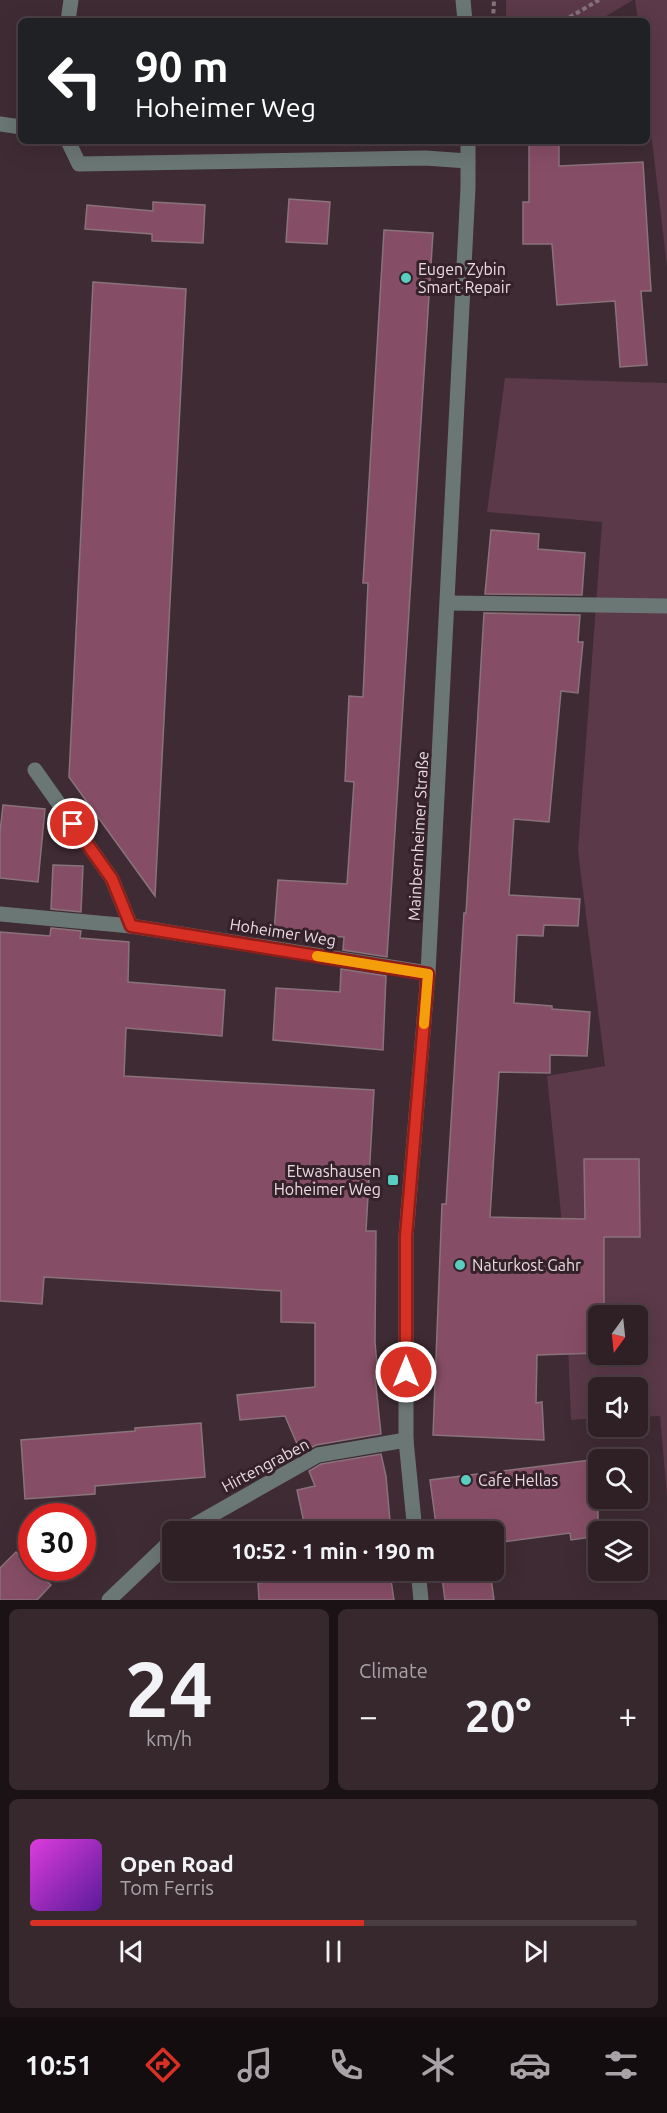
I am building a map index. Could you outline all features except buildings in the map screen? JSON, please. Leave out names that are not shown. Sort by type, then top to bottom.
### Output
[{"type":"street","points":[[68,18],[71,0]]},
{"type":"street","points":[[463,0],[465,18]]},
{"type":"street","points":[[0,124],[18,127]]},
{"type":"street","points":[[69,144],[79,164],[425,158],[468,161]]},
{"type":"street","name":"Mainbernheimer Straße","points":[[414,1521],[406,1440],[406,1236],[428,974],[448,603],[468,144]]},
{"type":"street","points":[[448,603],[667,606]]},
{"type":"street","points":[[35,770],[112,879],[131,926]]},
{"type":"street","name":"Hoheimer Weg","points":[[0,914],[131,926],[428,974]]},
{"type":"street","name":"Hirtengraben","points":[[201,1521],[318,1455],[406,1440]]},
{"type":"street","points":[[109,1600],[162,1550]]},
{"type":"street","points":[[419,1581],[421,1600]]},
{"type":"path","points":[[493,18],[494,0]]},
{"type":"path","points":[[568,18],[599,0]]},
{"type":"shaded area","points":[[506,0],[633,0],[603,18],[506,18]]},
{"type":"shaded area","points":[[635,0],[667,0],[667,266],[650,124],[650,18],[638,18]]},
{"type":"shaded area","points":[[505,378],[667,383],[667,1496],[660,1416],[648,1417],[648,1377],[588,1377],[588,1419],[571,1420],[564,1244],[547,1076],[605,1066],[578,851],[602,522],[487,512]]},
{"type":"slow traffic","points":[[317,956],[428,974],[424,1024]]},
{"type":"place","name":"Eugen Zybin Smart Repair","points":[[406,278]]},
{"type":"place","name":"Etwashausen Hoheimer Weg","points":[[393,1180]]},
{"type":"place","name":"Naturkost Gahr","points":[[460,1265]]},
{"type":"place","name":"Cafe Hellas","points":[[466,1480]]},
{"type":"route","points":[[73,824],[112,879],[131,926],[428,974],[406,1236],[406,1372]]}]
